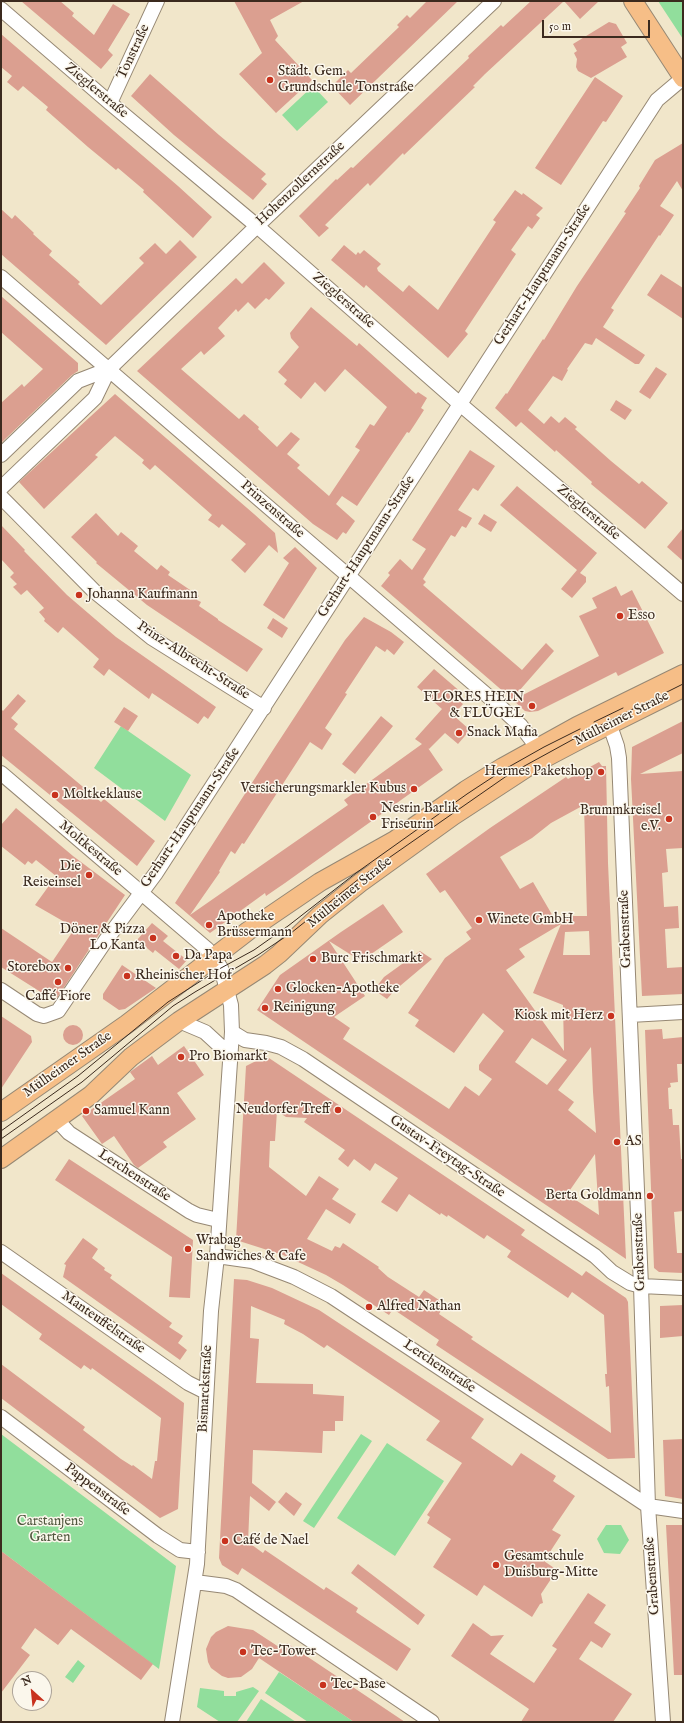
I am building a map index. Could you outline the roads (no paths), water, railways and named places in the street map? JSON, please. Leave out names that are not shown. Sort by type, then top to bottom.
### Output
[{"type":"main road","points":[[633,1],[683,78]]},
{"type":"main road","name":"Mülheimer Straße","points":[[1,1159],[91,1095],[131,1057],[180,1021],[228,990],[279,954],[320,915],[360,883],[453,816],[528,767],[683,674]]},
{"type":"main road","name":"Mülheimer Straße","points":[[1,1112],[139,1015],[248,931],[320,882],[395,840],[466,790],[538,747],[683,688]]},
{"type":"street","name":"Tonstraße","points":[[110,103],[157,1]]},
{"type":"street","name":"Hohenzollernstraße","points":[[1,488],[95,398],[109,369],[494,1]]},
{"type":"street","name":"Zieglerstraße","points":[[1,9],[110,103],[257,226],[460,404],[683,594]]},
{"type":"street","name":"Gerhart-Hauptmann-Straße","points":[[1,990],[37,1014],[44,1016],[51,1015],[58,1011],[141,892],[156,873],[657,100],[683,78]]},
{"type":"street","name":"Prinzenstraße","points":[[1,277],[496,703],[521,726],[538,747]]},
{"type":"street","name":"Hohenzollernstraße","points":[[1,455],[78,381],[109,369]]},
{"type":"street","name":"Prinz-Albrecht-Straße","points":[[1,497],[94,591],[152,638],[264,708]]},
{"type":"street","name":"Grabenstraße","points":[[607,719],[617,746],[619,758],[642,1286],[648,1506],[663,1722]]},
{"type":"street","name":"Moltkestraße","points":[[1,773],[196,938],[214,957]]},
{"type":"street","name":"Bismarckstraße","points":[[172,1722],[195,1582],[198,1552],[211,1311],[231,1044],[232,1005],[221,968],[214,957]]},
{"type":"street","points":[[630,1015],[683,1012]]},
{"type":"street","points":[[180,1021],[231,1044]]},
{"type":"street","name":"Gustav-Freytag-Straße","points":[[231,1044],[245,1040],[266,1042],[282,1047],[303,1059],[595,1256],[612,1272],[630,1283],[642,1286],[683,1288]]},
{"type":"street","name":"Lerchenstraße","points":[[57,1120],[69,1133],[189,1211],[197,1215],[218,1220]]},
{"type":"street","name":"Manteuffelstraße","points":[[1,1252],[188,1383],[206,1392]]},
{"type":"street","name":"Lerchenstraße","points":[[216,1256],[252,1261],[294,1277],[331,1296],[648,1506]]},
{"type":"street","name":"Pappenstraße","points":[[1,1417],[158,1536],[180,1550],[198,1552]]},
{"type":"street","points":[[648,1506],[683,1511]]},
{"type":"street","points":[[195,1582],[226,1586],[236,1590],[432,1722]]},
{"type":"tram line","points":[[1,1139],[82,1082],[173,1006],[258,955],[291,933],[360,878],[508,775],[581,735],[683,684]]},
{"type":"tram line","points":[[594,722],[623,708]]},
{"type":"tram line","points":[[1,1131],[78,1076],[168,1002],[221,968],[254,950],[288,926],[356,873],[467,794],[505,769],[580,729]]},
{"type":"place","name":"Städt. Gem. Grundschule Tonstraße","points":[[270,80]]},
{"type":"place","name":"Johanna Kaufmann","points":[[79,595]]},
{"type":"place","name":"Esso","points":[[620,616]]},
{"type":"place","name":"FLORES HEIN & FLÜGEL","points":[[532,706]]},
{"type":"place","name":"Snack Mafia","points":[[459,733]]},
{"type":"place","name":"Hermes Paketshop","points":[[601,772]]},
{"type":"place","name":"Versicherungsmarkler Kubus","points":[[414,789]]},
{"type":"place","name":"Moltkeklause","points":[[55,795]]},
{"type":"place","name":"Nesrin Barlik Friseurin","points":[[373,817]]},
{"type":"place","name":"Brummkreisel e.V.","points":[[669,819]]},
{"type":"place","name":"Die Reiseinsel","points":[[89,875]]},
{"type":"place","name":"Winete GmbH","points":[[479,920]]},
{"type":"place","name":"Apotheke Brüssermann","points":[[209,925]]},
{"type":"place","name":"Döner & Pizza Lo Kanta","points":[[153,938]]},
{"type":"place","name":"Da Papa","points":[[176,956]]},
{"type":"place","name":"Burc Frischmarkt","points":[[313,959]]},
{"type":"place","name":"Storebox","points":[[68,968]]},
{"type":"place","name":"Rheinischer Hof","points":[[127,976]]},
{"type":"place","name":"Caffé Fiore","points":[[58,982]]},
{"type":"place","name":"Glocken-Apotheke","points":[[278,989]]},
{"type":"place","name":"Reinigung","points":[[265,1008]]},
{"type":"place","name":"Kiosk mit Herz","points":[[611,1016]]},
{"type":"place","name":"Pro Biomarkt","points":[[181,1057]]},
{"type":"place","name":"Neudorfer Treff","points":[[338,1110]]},
{"type":"place","name":"Samuel Kann","points":[[86,1111]]},
{"type":"place","name":"AS","points":[[617,1142]]},
{"type":"place","name":"Berta Goldmann","points":[[650,1196]]},
{"type":"place","name":"Wrabag Sandwiches & Cafe","points":[[188,1249]]},
{"type":"place","name":"Alfred Nathan","points":[[369,1307]]},
{"type":"place","name":"Café de Nael","points":[[225,1541]]},
{"type":"place","name":"Gesamtschule Duisburg-Mitte","points":[[496,1565]]},
{"type":"place","name":"Tec-Tower","points":[[243,1652]]},
{"type":"place","name":"Tec-Base","points":[[323,1685]]},
{"type":"park label","name":"Carstanjens Garten","points":[[50,1530]]}]
